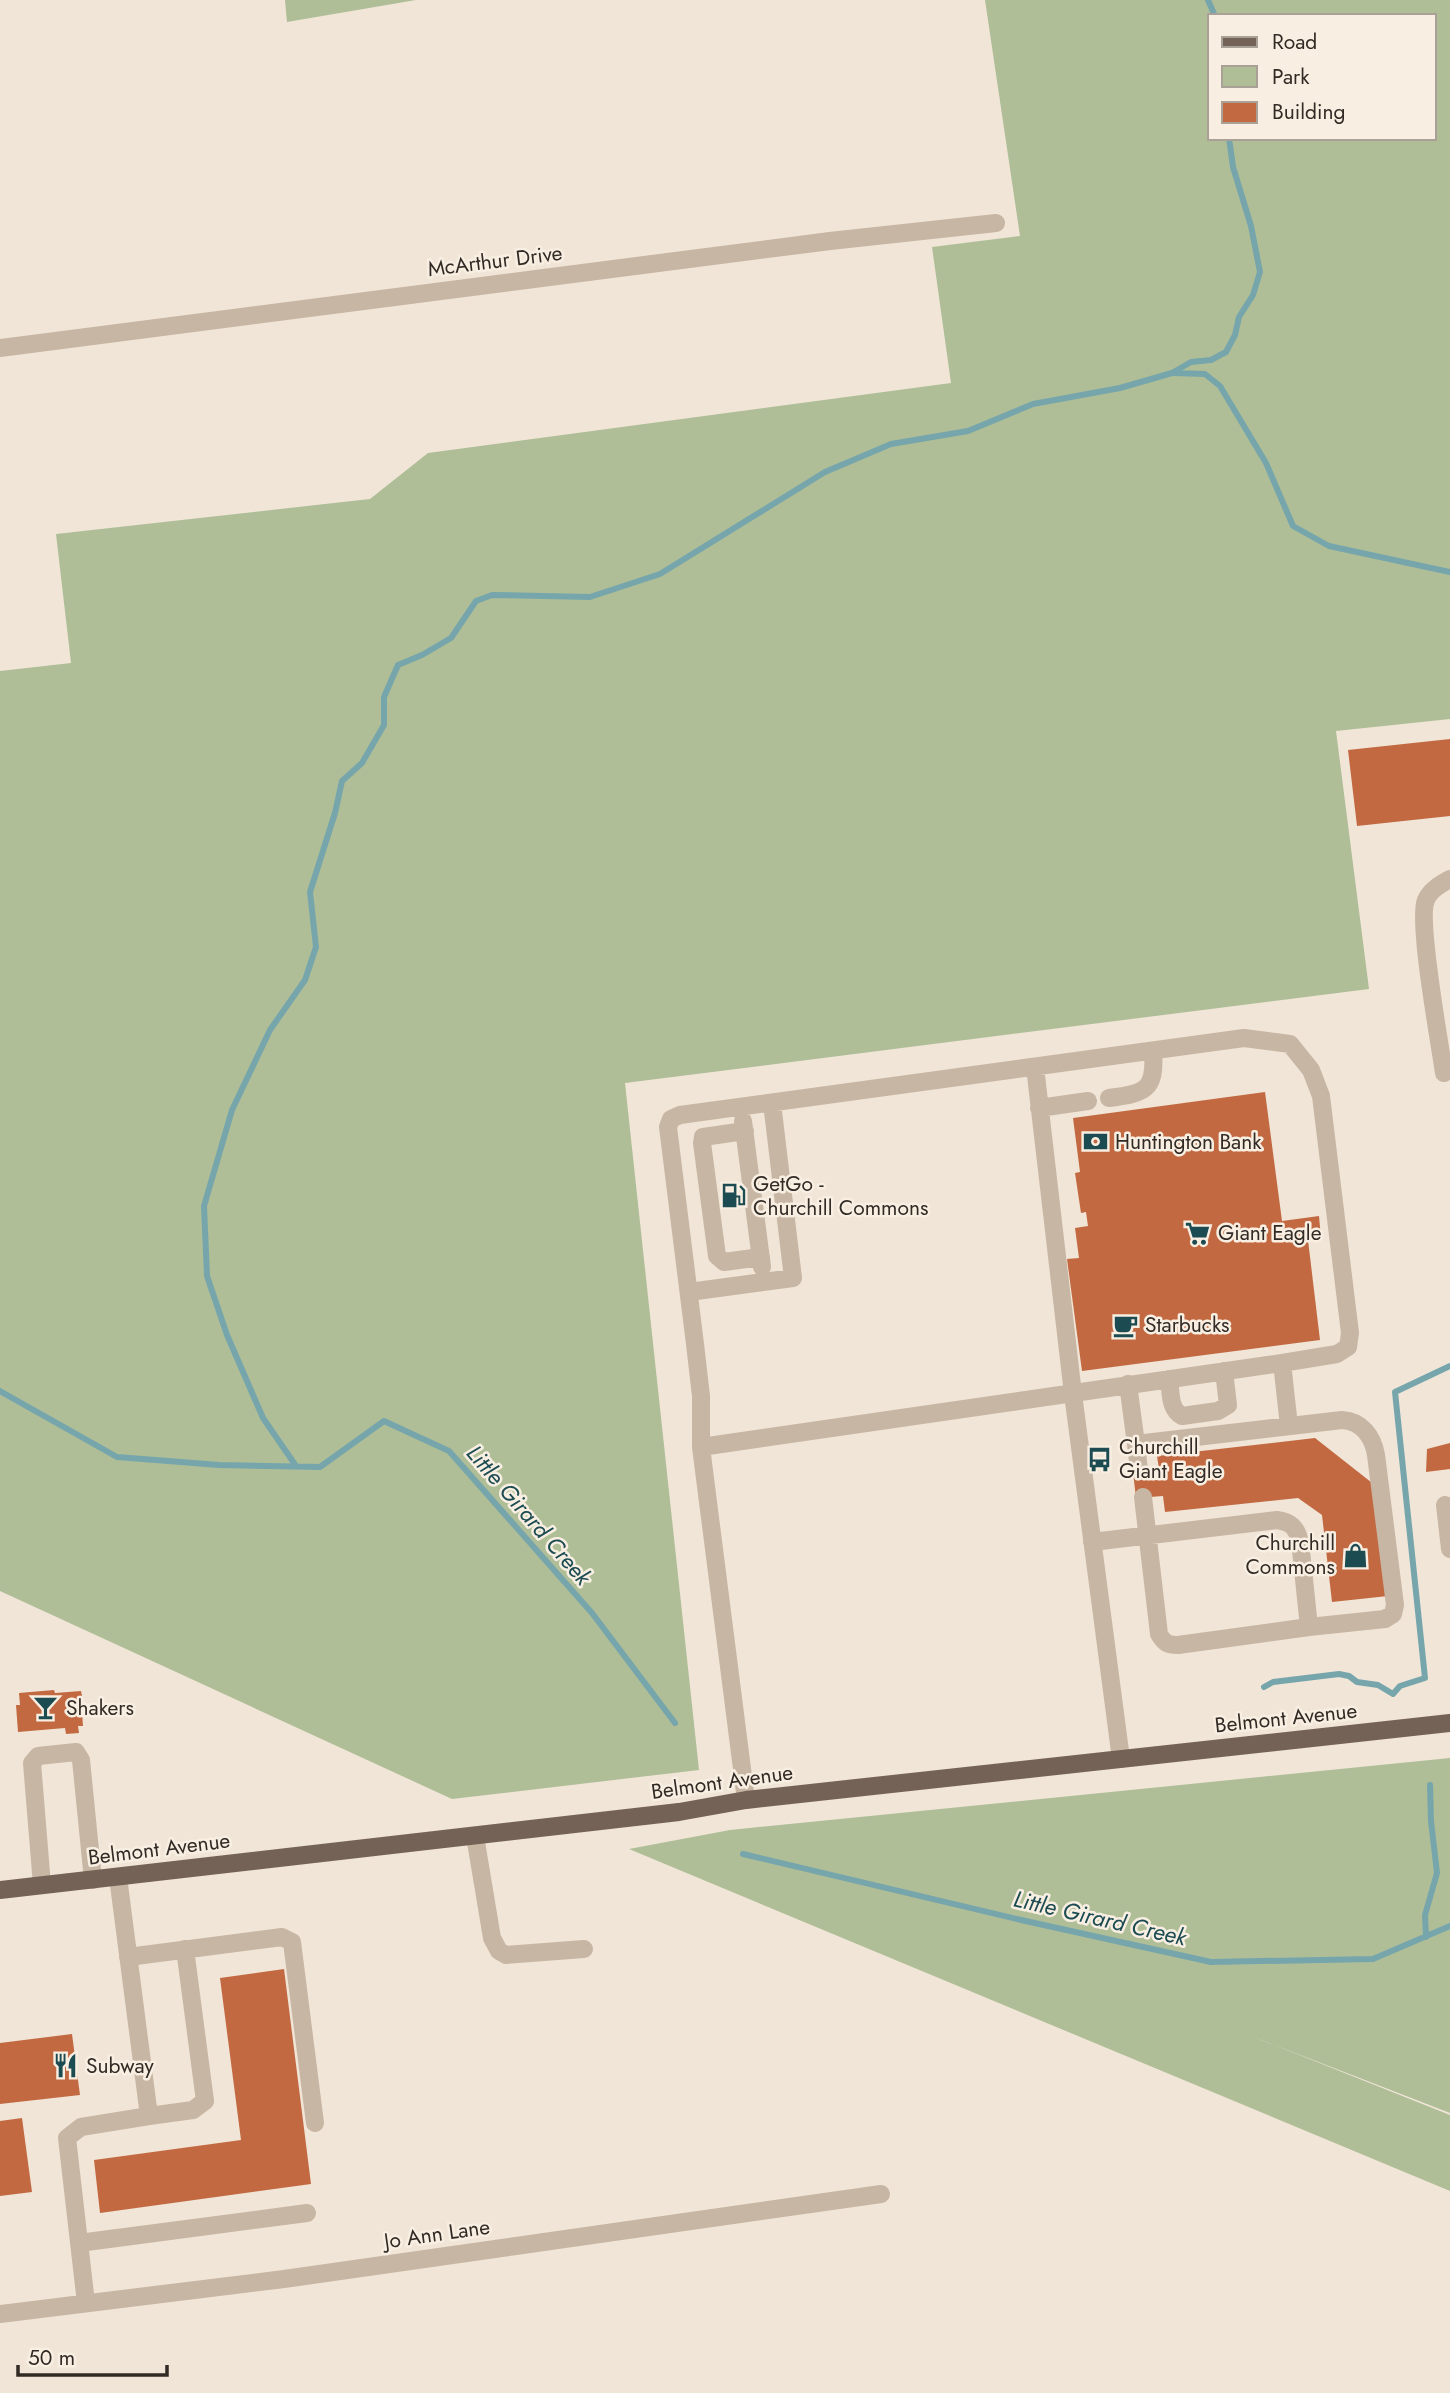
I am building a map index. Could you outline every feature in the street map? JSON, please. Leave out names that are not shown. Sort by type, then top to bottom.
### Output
[{"type":"main road","name":"Belmont Avenue","points":[[0,1890],[679,1812],[747,1800],[1450,1723]]},
{"type":"street","name":"McArthur Drive","points":[[0,348],[996,222]]},
{"type":"street","points":[[1444,1073],[1424,928],[1425,901],[1438,885],[1450,879]]},
{"type":"street","points":[[701,1447],[1337,1354],[1348,1347],[1350,1333],[1321,1096],[1311,1070],[1290,1044],[1244,1038],[671,1119],[668,1127],[701,1396],[701,1447],[747,1800]]},
{"type":"street","points":[[1109,1098],[1136,1094],[1149,1085],[1154,1070],[1153,1051]]},
{"type":"street","points":[[1035,1067],[1073,1394],[1121,1759]]},
{"type":"street","points":[[1040,1108],[1088,1101]]},
{"type":"street","points":[[690,1292],[793,1278],[772,1103]]},
{"type":"street","points":[[742,1107],[763,1282]]},
{"type":"street","points":[[745,1131],[703,1138],[706,1174],[720,1261],[761,1257]]},
{"type":"street","points":[[749,1168],[780,1163]]},
{"type":"street","points":[[675,1179],[706,1174]]},
{"type":"street","points":[[756,1220],[786,1216]]},
{"type":"street","points":[[681,1231],[713,1226]]},
{"type":"street","points":[[1282,1363],[1289,1426]]},
{"type":"street","points":[[1169,1379],[1173,1410],[1177,1414],[1218,1411],[1227,1405],[1224,1371]]},
{"type":"street","points":[[1128,1384],[1139,1471]]},
{"type":"street","points":[[1136,1444],[1350,1420],[1369,1435],[1374,1444],[1395,1605],[1393,1614],[1385,1619],[1170,1645],[1164,1642],[1159,1634],[1143,1497]]},
{"type":"street","points":[[1445,1505],[1450,1549]]},
{"type":"street","points":[[1092,1542],[1277,1520],[1293,1525],[1300,1541],[1309,1627]]},
{"type":"street","points":[[42,1885],[32,1763],[38,1756],[76,1752],[81,1760],[93,1880]]},
{"type":"street","points":[[475,1836],[492,1938],[499,1951],[506,1955],[584,1949]]},
{"type":"street","points":[[118,1877],[149,2116]]},
{"type":"street","points":[[128,1957],[282,1937],[292,1942],[315,2123]]},
{"type":"street","points":[[86,2303],[67,2138],[81,2127],[193,2110],[205,2101],[185,1949]]},
{"type":"street","name":"Jo Ann Lane","points":[[0,2314],[284,2278],[881,2194]]},
{"type":"street","points":[[79,2243],[307,2213]]},
{"type":"green space","points":[[285,0],[416,0],[287,22]]},
{"type":"green space","points":[[985,0],[1450,0],[1450,719],[1336,731],[1369,989],[625,1083],[699,1770],[452,1799],[0,1591],[0,671],[71,663],[56,534],[370,499],[428,453],[951,383],[932,247],[1020,236]]},
{"type":"green space","points":[[1450,1758],[1450,2113],[1249,2035],[1450,2115],[1450,2191],[629,1849],[730,1830]]},
{"type":"building","points":[[1450,739],[1450,816],[1357,826],[1348,750]]},
{"type":"building","name":"Giant Eagle","points":[[1265,1092],[1282,1221],[1319,1216],[1321,1238],[1308,1240],[1320,1340],[1082,1371],[1067,1259],[1079,1258],[1075,1228],[1088,1226],[1086,1212],[1081,1213],[1075,1173],[1080,1172],[1073,1118]]},
{"type":"building","name":"Churchill Commons","points":[[1315,1438],[1376,1486],[1388,1596],[1332,1602],[1322,1515],[1298,1498],[1165,1512],[1163,1496],[1136,1498],[1133,1472],[1159,1469],[1157,1456]]},
{"type":"building","points":[[1450,1443],[1450,1469],[1426,1472],[1427,1449]]},
{"type":"building","name":"Shakers","points":[[54,1690],[55,1693],[81,1691],[83,1701],[75,1701],[77,1712],[82,1712],[83,1726],[78,1726],[79,1733],[66,1734],[65,1728],[18,1732],[16,1705],[20,1705],[19,1693]]},
{"type":"building","points":[[284,1969],[311,2184],[100,2213],[94,2160],[241,2140],[220,1978]]},
{"type":"building","points":[[72,2034],[80,2095],[0,2104],[0,2043]]},
{"type":"building","points":[[22,2118],[32,2192],[0,2196],[0,2121]]},
{"type":"waterway","points":[[1208,0],[1214,14]]},
{"type":"waterway","points":[[296,1466],[263,1418],[227,1335],[207,1276],[204,1206],[232,1110],[270,1030],[305,980],[316,947],[310,892],[335,813],[342,781],[362,763],[384,725],[384,697],[398,665],[451,638],[476,601],[492,595],[590,597],[660,574],[825,472],[891,444],[968,431],[1033,404],[1120,388],[1172,373],[1191,362],[1211,360],[1226,352],[1235,335],[1239,317],[1253,295],[1260,272],[1251,226],[1233,167],[1229,140]]},
{"type":"waterway","points":[[1174,373],[1205,374],[1220,386],[1266,463],[1293,526],[1329,546],[1450,572]]},
{"type":"waterway","points":[[1264,1687],[1273,1682],[1339,1674],[1349,1676],[1357,1682],[1378,1685],[1393,1694],[1400,1686],[1425,1678],[1395,1392],[1450,1366]]},
{"type":"waterway","name":"Little Girard Creek","points":[[0,1391],[117,1457],[219,1465],[320,1467],[384,1421],[449,1451],[592,1613],[675,1723]]},
{"type":"waterway","points":[[1426,1937],[1425,1915],[1437,1873],[1430,1785]]},
{"type":"waterway","name":"Little Girard Creek","points":[[743,1854],[1211,1962],[1373,1959],[1450,1926]]},
{"type":"place","name":"Huntington Bank","points":[[1095,1142]]},
{"type":"place","name":"GetGo - Churchill Commons","points":[[733,1196]]},
{"type":"place","name":"Giant Eagle","points":[[1198,1233]]},
{"type":"place","name":"Starbucks","points":[[1125,1325]]},
{"type":"place","name":"Churchill Giant Eagle","points":[[1099,1459]]},
{"type":"place","name":"Churchill Commons","points":[[1355,1555]]},
{"type":"place","name":"Shakers","points":[[46,1708]]},
{"type":"place","name":"Subway","points":[[66,2066]]}]
